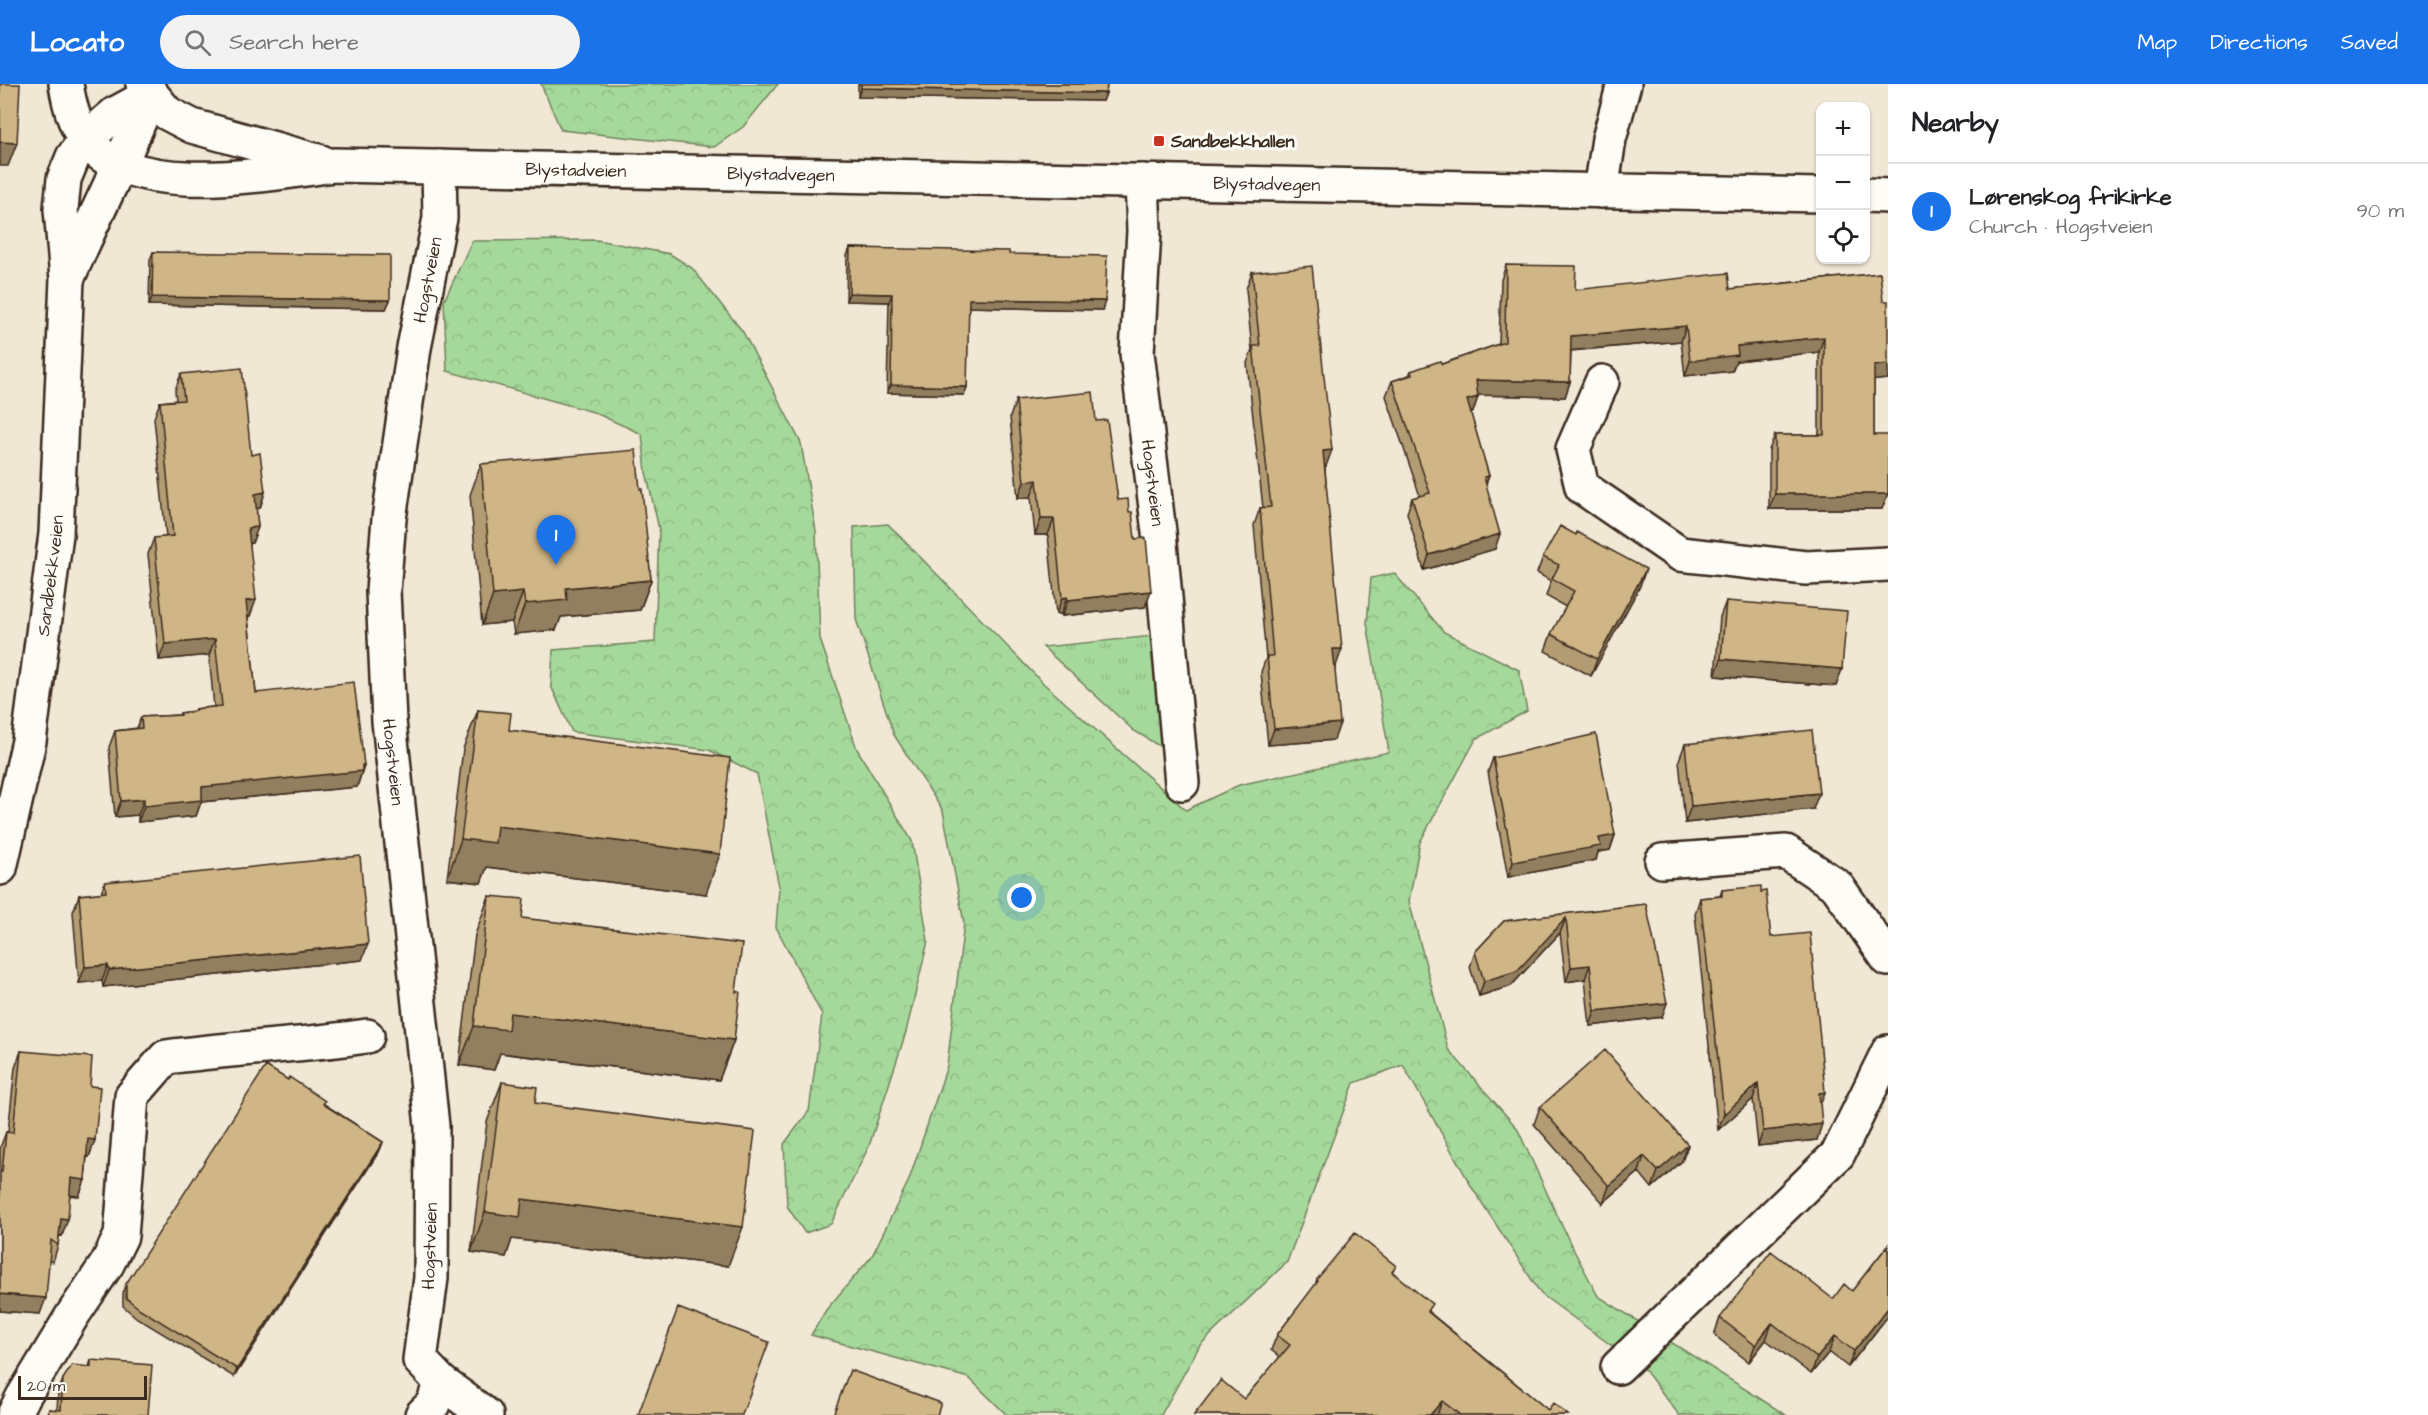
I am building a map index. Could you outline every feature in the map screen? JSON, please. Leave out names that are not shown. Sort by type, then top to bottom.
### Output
[{"type":"street","points":[[66,84],[76,122],[86,139],[101,155],[119,166],[145,174],[178,178],[256,175],[334,165],[439,167]]},
{"type":"street","points":[[1601,191],[1609,139],[1624,84]]},
{"type":"street","points":[[146,89],[167,113],[192,126],[334,165]]},
{"type":"street","name":"Sandbekkveien","points":[[0,868],[29,741],[56,534],[67,279],[61,209],[64,179],[73,157],[86,139],[146,89]]},
{"type":"street","name":"Sandbekkveien","points":[[67,279],[94,215],[119,166],[146,89]]},
{"type":"street","name":"Blystadveien","points":[[439,167],[714,173]]},
{"type":"street","name":"Hogstveien","points":[[422,1415],[433,1404],[430,1371],[432,1126],[389,721],[383,591],[388,519],[414,348],[440,218],[439,167]]},
{"type":"street","name":"Blystadvegen","points":[[714,173],[1816,195]]},
{"type":"street","name":"Hogstveien","points":[[1142,182],[1144,231],[1137,353],[1159,532],[1182,783]]},
{"type":"street","points":[[1870,195],[1888,196]]},
{"type":"street","points":[[1602,382],[1573,449],[1582,487],[1680,554],[1806,568],[1888,564]]},
{"type":"street","points":[[1662,861],[1786,852],[1837,886],[1888,959]]},
{"type":"street","points":[[14,1415],[72,1316],[107,1264],[121,1236],[132,1096],[166,1057],[228,1049],[322,1043],[368,1036]]},
{"type":"street","points":[[1618,1367],[1838,1154],[1888,1052]]},
{"type":"street","points":[[430,1371],[486,1415]]},
{"type":"green space","points":[[541,84],[778,84],[743,127],[714,147],[561,130]]},
{"type":"green space","points":[[597,240],[670,254],[692,268],[743,332],[801,443],[816,531],[820,639],[857,749],[912,841],[928,941],[906,1032],[869,1146],[831,1224],[805,1233],[787,1206],[784,1144],[809,1111],[822,1015],[776,927],[779,887],[757,774],[709,750],[572,732],[551,686],[553,650],[655,642],[659,529],[646,472],[642,434],[593,412],[447,371],[444,301],[472,241]]},
{"type":"green space","points":[[888,524],[1044,684],[1186,810],[1239,785],[1389,752],[1367,623],[1371,578],[1394,573],[1444,632],[1519,670],[1527,711],[1476,739],[1420,842],[1409,901],[1448,1049],[1517,1128],[1570,1243],[1598,1296],[1786,1415],[1679,1415],[1645,1370],[1541,1294],[1473,1189],[1403,1065],[1354,1083],[1287,1262],[1200,1345],[1161,1415],[1007,1415],[969,1378],[811,1335],[826,1310],[872,1256],[909,1180],[947,1066],[964,923],[943,811],[894,735],[856,619],[854,527]]},
{"type":"green space","points":[[1154,636],[1164,749],[1133,730],[1043,647]]},
{"type":"building","points":[[0,84],[20,84],[17,143],[0,142]]},
{"type":"building","points":[[861,84],[1107,84],[1106,93],[861,88]]},
{"type":"building","points":[[850,248],[1009,251],[1009,254],[1107,256],[1105,301],[969,299],[967,387],[891,385],[892,294],[849,293]]},
{"type":"building","points":[[153,252],[390,255],[390,300],[152,297]]},
{"type":"building","points":[[1506,265],[1576,266],[1575,290],[1728,273],[1730,289],[1880,273],[1883,301],[1888,301],[1888,364],[1874,366],[1874,435],[1888,435],[1888,494],[1775,494],[1775,435],[1824,435],[1824,337],[1737,346],[1738,355],[1690,361],[1686,326],[1571,336],[1570,382],[1476,380],[1478,397],[1467,400],[1489,476],[1484,477],[1500,534],[1429,555],[1412,498],[1430,493],[1392,381],[1412,375],[1411,371],[1440,361],[1442,364],[1505,342]]},
{"type":"building","points":[[1312,266],[1332,450],[1323,451],[1342,649],[1333,649],[1340,723],[1274,729],[1267,656],[1273,656],[1260,508],[1271,507],[1253,346],[1260,346],[1252,272]]},
{"type":"building","points":[[242,368],[251,455],[260,453],[265,492],[255,494],[258,527],[248,528],[256,600],[246,601],[256,693],[354,682],[364,765],[362,765],[362,771],[202,787],[202,800],[144,806],[144,799],[121,801],[115,731],[142,728],[141,717],[181,715],[180,713],[195,711],[195,709],[222,706],[215,639],[165,644],[154,538],[173,536],[160,402],[184,400],[181,374]]},
{"type":"building","points":[[1093,392],[1096,421],[1107,420],[1118,500],[1128,499],[1135,539],[1146,538],[1151,591],[1068,600],[1067,597],[1062,598],[1054,519],[1041,519],[1037,480],[1024,482],[1016,400]]},
{"type":"building","points":[[636,450],[651,580],[566,588],[567,600],[525,604],[523,592],[493,595],[481,464]]},
{"type":"building","points":[[1560,526],[1576,535],[1577,532],[1646,569],[1597,659],[1551,634],[1574,591],[1552,579],[1559,565],[1543,557]]},
{"type":"building","points":[[1726,601],[1847,611],[1842,669],[1721,659]]},
{"type":"building","points":[[478,710],[511,713],[509,730],[730,758],[720,854],[497,826],[495,843],[461,839]]},
{"type":"building","points":[[1812,730],[1819,793],[1691,806],[1685,744]]},
{"type":"building","points":[[1596,734],[1615,835],[1599,838],[1601,846],[1513,862],[1493,758]]},
{"type":"building","points":[[360,856],[368,944],[109,970],[108,965],[85,967],[79,895],[106,892],[105,882]]},
{"type":"building","points":[[1761,886],[1761,892],[1766,891],[1771,937],[1810,933],[1825,1092],[1819,1093],[1822,1124],[1763,1131],[1758,1084],[1724,1114],[1700,898],[1722,896],[1722,890]]},
{"type":"building","points":[[489,896],[524,899],[522,918],[742,944],[736,992],[740,992],[734,1040],[510,1013],[508,1030],[474,1026]]},
{"type":"building","points":[[1646,904],[1667,1003],[1595,1011],[1590,965],[1571,967],[1566,918],[1517,971],[1484,981],[1475,952],[1504,921]]},
{"type":"building","points":[[1605,1050],[1688,1145],[1658,1171],[1644,1156],[1609,1186],[1540,1107]]},
{"type":"building","points":[[21,1051],[92,1057],[90,1086],[100,1087],[95,1140],[88,1139],[85,1180],[71,1178],[68,1219],[61,1218],[58,1245],[51,1240],[46,1298],[0,1294],[0,1172],[2,1172],[6,1132],[13,1133]]},
{"type":"building","points":[[266,1066],[288,1080],[289,1077],[325,1101],[323,1104],[383,1142],[237,1369],[140,1309],[126,1298],[126,1284]]},
{"type":"building","points":[[502,1082],[537,1087],[535,1103],[755,1131],[743,1227],[522,1199],[520,1217],[485,1212]]},
{"type":"building","points":[[1355,1233],[1396,1266],[1392,1272],[1432,1304],[1427,1311],[1548,1410],[1553,1403],[1568,1415],[1460,1415],[1442,1401],[1430,1415],[1194,1415],[1221,1380],[1244,1399],[1290,1345],[1277,1335],[1318,1281],[1317,1279]]},
{"type":"building","points":[[1888,1245],[1888,1308],[1854,1351],[1835,1336],[1817,1358],[1772,1323],[1755,1345],[1720,1318],[1771,1251],[1833,1299],[1844,1284],[1852,1291]]},
{"type":"building","points":[[678,1308],[769,1342],[742,1415],[638,1415]]},
{"type":"building","points":[[91,1360],[152,1365],[148,1415],[48,1415],[49,1409],[61,1410],[63,1379],[72,1365],[91,1367]]},
{"type":"building","points":[[850,1370],[941,1403],[937,1415],[833,1415]]},
{"type":"place","name":"Sandbekkhallen","points":[[1159,141]]},
{"type":"place","name":"Lørenskog frikirke","points":[[556,565]]}]
